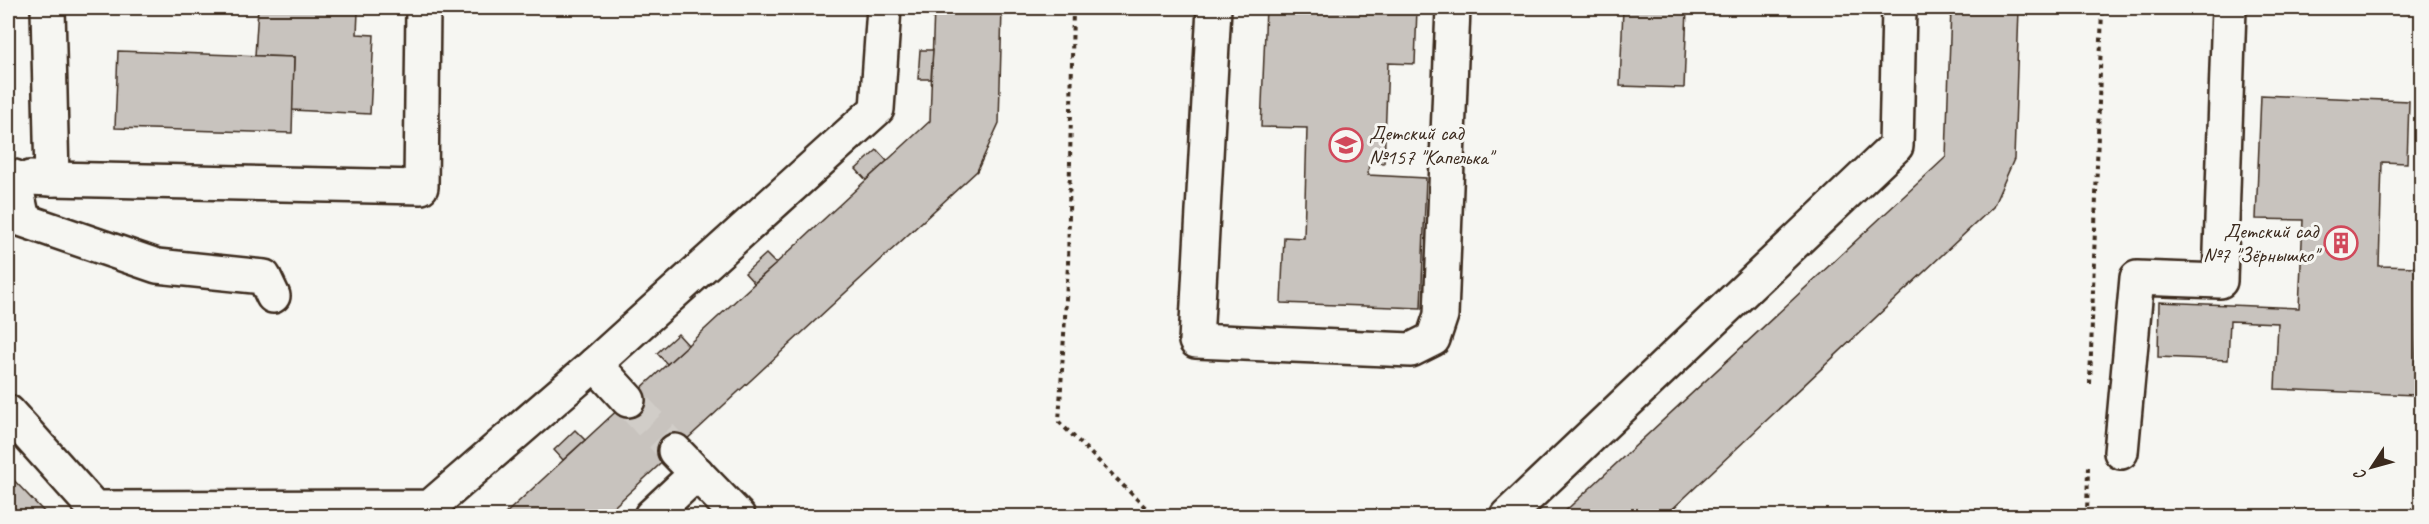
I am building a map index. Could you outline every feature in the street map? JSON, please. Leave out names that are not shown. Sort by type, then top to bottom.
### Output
[{"type":"lane","points":[[48,8],[52,179]]},
{"type":"lane","points":[[273,296],[264,277],[157,266],[23,220],[11,177],[421,187],[423,8]]},
{"type":"lane","points":[[8,412],[94,508],[430,507],[595,364],[877,109],[884,8]]},
{"type":"lane","points":[[1214,8],[1196,341],[1411,350],[1433,339],[1441,315],[1453,8]]},
{"type":"lane","points":[[1507,516],[1896,146],[1899,8]]},
{"type":"lane","points":[[2121,452],[2137,278],[2220,280],[2229,8]]},
{"type":"lane","points":[[595,364],[628,400]]},
{"type":"lane","points":[[651,516],[686,462],[738,516]]},
{"type":"path","points":[[1073,8],[1068,265],[1059,422],[1154,516]]},
{"type":"path","points":[[2090,393],[2102,8]]},
{"type":"path","points":[[2087,516],[2088,460]]},
{"type":"building","points":[[258,8],[358,12],[357,34],[374,35],[370,114],[292,110],[294,57],[255,56]]},
{"type":"building","points":[[934,8],[1002,8],[999,123],[977,171],[604,516],[503,516],[930,121]]},
{"type":"building","name":"Детский сад №157 \"Капелька\"","points":[[1266,8],[1417,8],[1415,64],[1388,63],[1384,163],[1369,162],[1368,175],[1426,178],[1421,308],[1281,303],[1284,237],[1304,238],[1307,128],[1261,127]]},
{"type":"building","points":[[1623,8],[1687,8],[1684,88],[1620,86]]},
{"type":"building","points":[[1951,8],[2019,8],[2014,159],[1993,207],[1665,516],[1560,516],[1946,157]]},
{"type":"building","points":[[8,18],[14,18],[11,103],[8,103]]},
{"type":"building","points":[[920,50],[933,50],[931,79],[918,79]]},
{"type":"building","points":[[118,51],[294,57],[292,133],[115,128]]},
{"type":"building","name":"Детский сад №7 \"Зёрнышко\"","points":[[2261,95],[2409,101],[2407,163],[2382,162],[2379,266],[2419,267],[2415,395],[2275,389],[2278,323],[2230,321],[2228,360],[2158,357],[2159,302],[2299,308],[2303,220],[2256,219]]},
{"type":"building","points":[[877,150],[887,161],[866,180],[856,169]]},
{"type":"building","points":[[766,254],[776,264],[754,283],[745,273]]},
{"type":"building","points":[[678,334],[688,345],[667,364],[657,353]]},
{"type":"building","points":[[575,430],[585,440],[563,460],[554,450]]},
{"type":"building","points":[[8,474],[48,516],[8,516]]},
{"type":"tunnel","points":[[628,400],[675,451]]},
{"type":"place","name":"Детский сад №157 \"Капелька\"","points":[[1346,145]]},
{"type":"place","name":"Детский сад №7 \"Зёрнышко\"","points":[[2341,243]]}]
